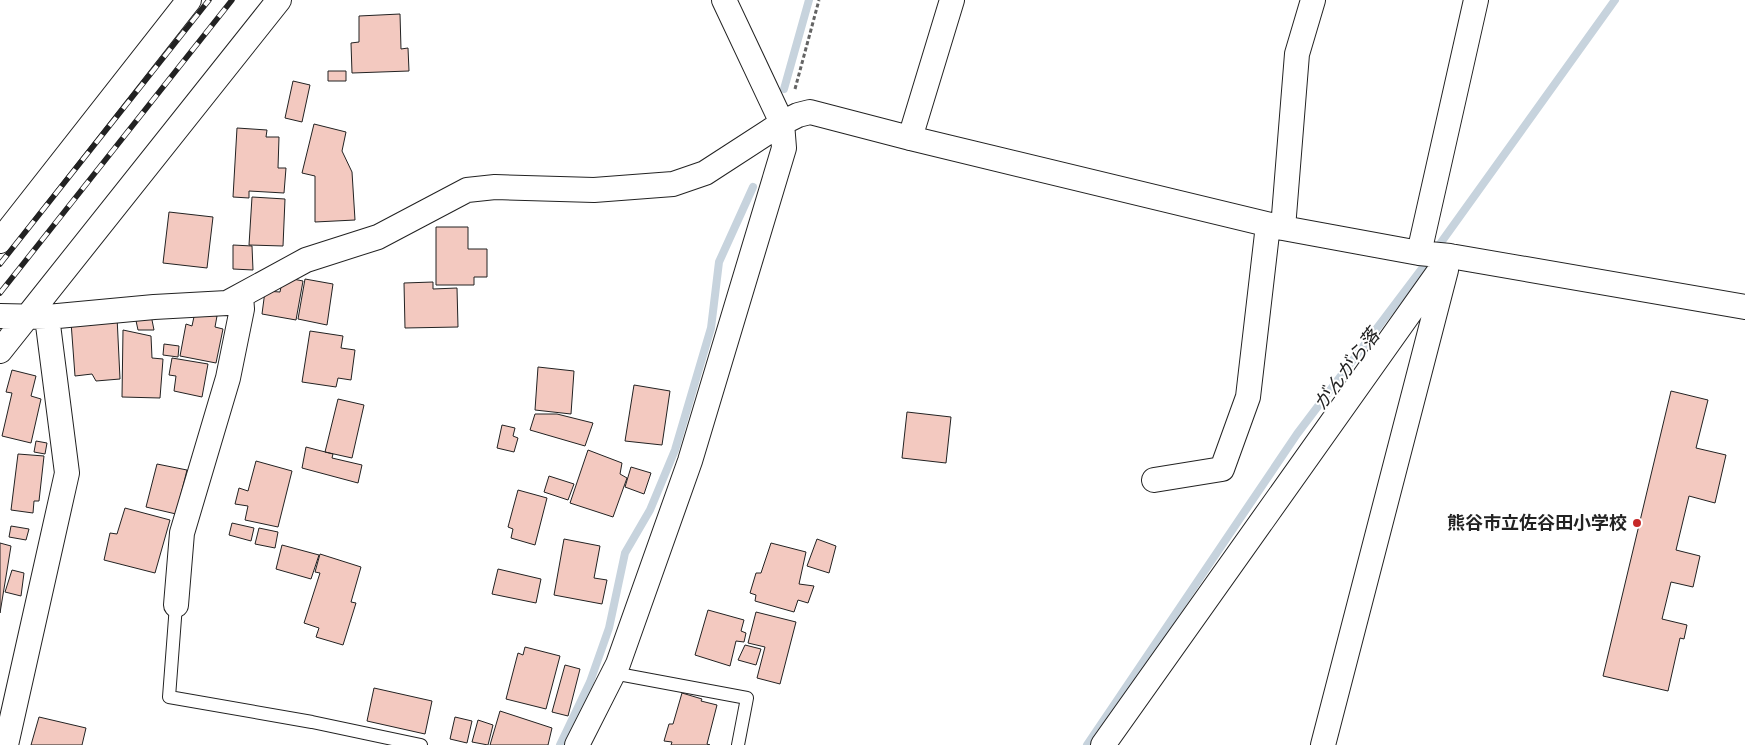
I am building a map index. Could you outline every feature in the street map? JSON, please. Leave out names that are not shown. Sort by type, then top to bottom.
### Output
[{"type":"street","points":[[0,241],[189,0]]},
{"type":"street","points":[[0,351],[37,317],[279,0]]},
{"type":"street","points":[[577,745],[613,673],[690,462],[784,148],[790,119],[724,0]]},
{"type":"street","points":[[910,138],[952,0]]},
{"type":"street","points":[[1154,480],[1222,469],[1248,396],[1275,227],[1297,54],[1313,0]]},
{"type":"street","points":[[1420,253],[1476,0]]},
{"type":"street","points":[[0,316],[37,317],[228,303],[306,260],[378,237],[467,190],[495,186],[594,190],[674,184],[705,173],[790,119],[810,112],[1275,227],[1745,307]]},
{"type":"street","points":[[1103,745],[1449,256]]},
{"type":"street","points":[[1323,745],[1449,256]]},
{"type":"street","points":[[176,605],[182,533],[228,378],[242,309],[241,296]]},
{"type":"street","points":[[6,745],[67,473],[37,317]]},
{"type":"lane","points":[[176,605],[169,697],[312,722],[421,745]]},
{"type":"lane","points":[[613,673],[747,698],[738,745]]},
{"type":"path","points":[[790,119],[792,100],[819,0]]},
{"type":"building","points":[[400,14],[401,49],[408,48],[409,71],[352,73],[351,43],[359,42],[359,16]]},
{"type":"building","points":[[328,71],[346,71],[346,81],[328,81]]},
{"type":"building","points":[[293,81],[310,85],[302,122],[285,118]]},
{"type":"building","points":[[314,124],[346,132],[342,151],[352,172],[355,220],[315,222],[315,176],[302,173]]},
{"type":"building","points":[[237,128],[267,130],[266,137],[279,137],[278,168],[286,168],[284,193],[249,191],[249,198],[233,197]]},
{"type":"building","points":[[252,197],[285,199],[283,246],[249,245]]},
{"type":"building","points":[[169,212],[213,217],[207,268],[163,263]]},
{"type":"building","points":[[436,227],[468,227],[468,249],[487,249],[487,277],[474,277],[474,285],[436,285]]},
{"type":"building","points":[[233,245],[252,246],[253,270],[233,269]]},
{"type":"building","points":[[283,277],[303,281],[296,320],[262,314],[265,291],[280,292]]},
{"type":"building","points":[[305,279],[333,284],[327,325],[298,319]]},
{"type":"building","points":[[433,282],[433,289],[457,288],[458,327],[405,328],[404,283]]},
{"type":"building","points":[[195,312],[217,316],[215,327],[223,329],[216,363],[180,356],[186,324],[192,326]]},
{"type":"building","points":[[151,315],[154,330],[138,330],[135,316]]},
{"type":"building","points":[[117,317],[120,379],[96,381],[92,374],[75,376],[71,322]]},
{"type":"building","points":[[123,330],[151,336],[152,358],[163,359],[160,398],[122,397]]},
{"type":"building","points":[[310,331],[343,336],[341,348],[355,350],[351,380],[338,378],[336,387],[302,382]]},
{"type":"building","points":[[164,344],[179,346],[178,357],[163,355]]},
{"type":"building","points":[[172,358],[208,364],[202,397],[174,391],[176,376],[169,375]]},
{"type":"building","points":[[538,367],[574,371],[571,414],[535,410]]},
{"type":"building","points":[[12,370],[36,376],[31,396],[41,399],[31,443],[2,436],[12,393],[6,392]]},
{"type":"building","points":[[634,385],[670,391],[662,445],[625,441]]},
{"type":"building","points":[[1671,391],[1708,400],[1696,448],[1726,455],[1715,503],[1689,496],[1676,550],[1700,556],[1693,587],[1671,582],[1662,619],[1687,625],[1684,639],[1680,638],[1668,691],[1603,676]]},
{"type":"building","points":[[338,399],[364,405],[352,458],[325,452]]},
{"type":"building","points":[[907,412],[951,417],[946,463],[902,458]]},
{"type":"building","points":[[535,414],[557,414],[593,423],[585,446],[530,430]]},
{"type":"building","points":[[502,425],[515,428],[513,436],[518,438],[514,452],[497,448]]},
{"type":"building","points":[[36,441],[47,443],[45,454],[34,452]]},
{"type":"building","points":[[306,447],[333,454],[332,458],[362,465],[358,483],[302,468]]},
{"type":"building","points":[[588,450],[622,463],[620,474],[627,478],[613,517],[570,503]]},
{"type":"building","points":[[18,454],[44,456],[39,501],[34,501],[33,513],[11,510]]},
{"type":"building","points":[[256,461],[292,471],[278,527],[245,520],[248,506],[235,504],[239,488],[248,491]]},
{"type":"building","points":[[157,464],[187,470],[176,514],[146,507]]},
{"type":"building","points":[[631,467],[651,473],[644,494],[625,487]]},
{"type":"building","points":[[549,476],[574,484],[568,500],[544,492]]},
{"type":"building","points":[[518,490],[547,498],[535,545],[511,538],[513,529],[508,527]]},
{"type":"building","points":[[125,508],[170,520],[155,573],[104,560],[110,533],[117,534]]},
{"type":"building","points":[[232,523],[254,528],[251,541],[229,535]]},
{"type":"building","points":[[11,526],[29,529],[26,540],[9,537]]},
{"type":"building","points":[[259,528],[278,532],[275,548],[255,544]]},
{"type":"building","points":[[564,539],[600,546],[594,578],[607,580],[602,604],[554,595]]},
{"type":"building","points":[[817,539],[836,546],[829,573],[807,566]]},
{"type":"building","points":[[0,543],[11,546],[0,613]]},
{"type":"building","points":[[771,543],[806,552],[799,584],[814,586],[808,603],[798,600],[794,612],[755,601],[756,595],[750,593],[756,573],[761,573]]},
{"type":"building","points":[[282,545],[319,555],[311,579],[276,569]]},
{"type":"building","points":[[320,554],[361,567],[351,602],[356,603],[343,645],[316,637],[319,628],[304,623],[320,573],[315,572]]},
{"type":"building","points":[[498,569],[541,579],[536,603],[492,594]]},
{"type":"building","points":[[12,570],[24,573],[21,596],[5,592]]},
{"type":"building","points":[[708,610],[744,620],[741,631],[746,633],[744,642],[736,641],[730,666],[695,655]]},
{"type":"building","points":[[756,612],[796,622],[780,684],[757,678],[765,647],[748,643]]},
{"type":"building","points":[[745,645],[761,649],[756,665],[738,660]]},
{"type":"building","points":[[525,647],[560,656],[546,709],[506,699],[518,653],[523,655]]},
{"type":"building","points":[[565,665],[580,669],[568,716],[552,712]]},
{"type":"building","points":[[374,688],[432,701],[425,734],[367,721]]},
{"type":"building","points":[[682,693],[717,705],[707,744],[710,745],[671,745],[672,742],[664,741],[669,724],[673,724]]},
{"type":"building","points":[[500,711],[552,728],[548,745],[490,745]]},
{"type":"building","points":[[39,717],[86,728],[82,745],[31,745]]},
{"type":"building","points":[[455,717],[472,721],[467,743],[450,739]]},
{"type":"building","points":[[478,720],[493,725],[488,745],[472,742]]},
{"type":"waterway","points":[[784,89],[809,0]]},
{"type":"waterway","name":"がんがら落","points":[[1087,745],[1297,434],[1427,262],[1615,0]]},
{"type":"waterway","points":[[560,745],[590,682],[609,628],[625,553],[650,510],[675,450],[711,328],[719,262],[753,187]]},
{"type":"railway","points":[[0,264],[209,0]]},
{"type":"railway","points":[[0,293],[232,0]]},
{"type":"place","name":"熊谷市立佐谷田小学校","points":[[1637,523]]}]
